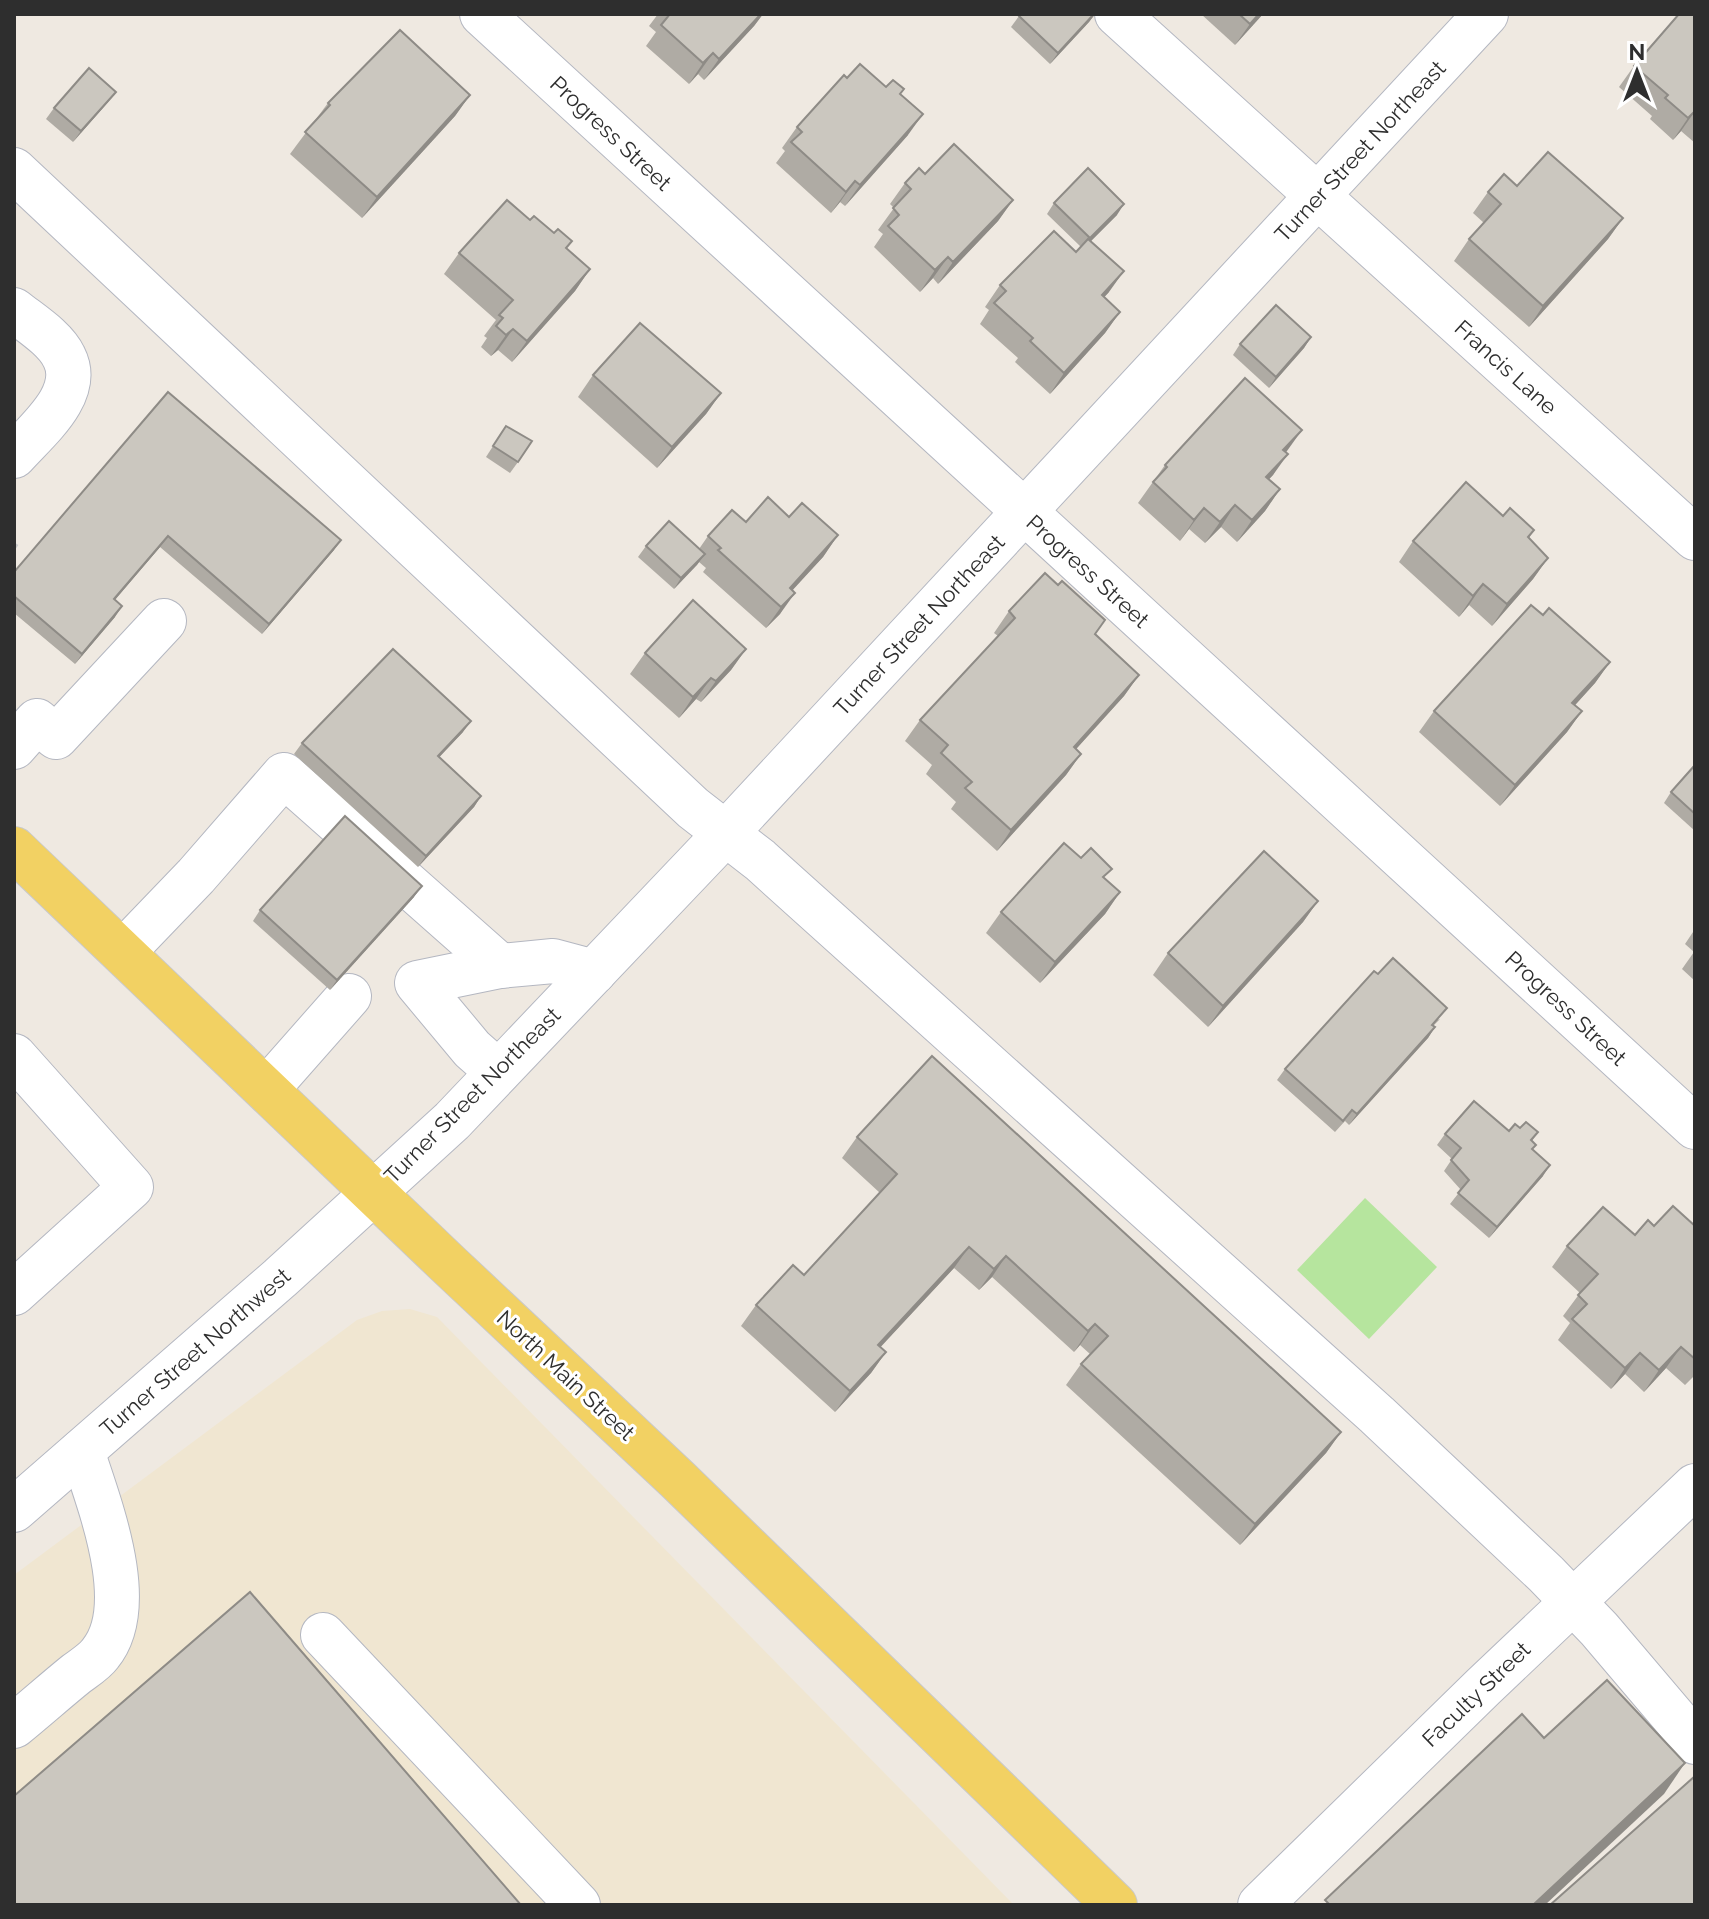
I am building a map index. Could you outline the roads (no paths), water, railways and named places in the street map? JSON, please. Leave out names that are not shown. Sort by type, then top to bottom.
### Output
[{"type":"main road","name":"North Main Street","points":[[14,849],[677,1479],[1115,1905]]},
{"type":"street","name":"Progress Street","points":[[482,14],[1695,1127]]},
{"type":"street","name":"Francis Lane","points":[[1117,14],[1695,538]]},
{"type":"street","name":"Turner Street Northeast","points":[[374,1192],[452,1121],[726,833],[1486,14]]},
{"type":"street","points":[[14,170],[693,808],[760,860],[1377,1415],[1546,1574],[1695,1742]]},
{"type":"street","points":[[14,310],[47,337],[64,356],[70,375],[65,395],[14,456]]},
{"type":"street","points":[[14,747],[37,721],[56,737],[164,621]]},
{"type":"street","points":[[123,952],[196,876],[284,775],[500,966]]},
{"type":"street","points":[[498,1072],[472,1049],[417,983],[500,966],[553,961],[594,972]]},
{"type":"street","points":[[267,1089],[349,996]]},
{"type":"street","points":[[14,1056],[131,1187],[14,1293]]},
{"type":"street","name":"Turner Street Northwest","points":[[21,1489],[82,1451],[374,1192]]},
{"type":"street","points":[[14,1726],[99,1655],[113,1633],[116,1584],[101,1512],[82,1451]]},
{"type":"street","name":"Faculty Street","points":[[1260,1905],[1695,1486]]},
{"type":"street","points":[[323,1635],[578,1905]]}]
